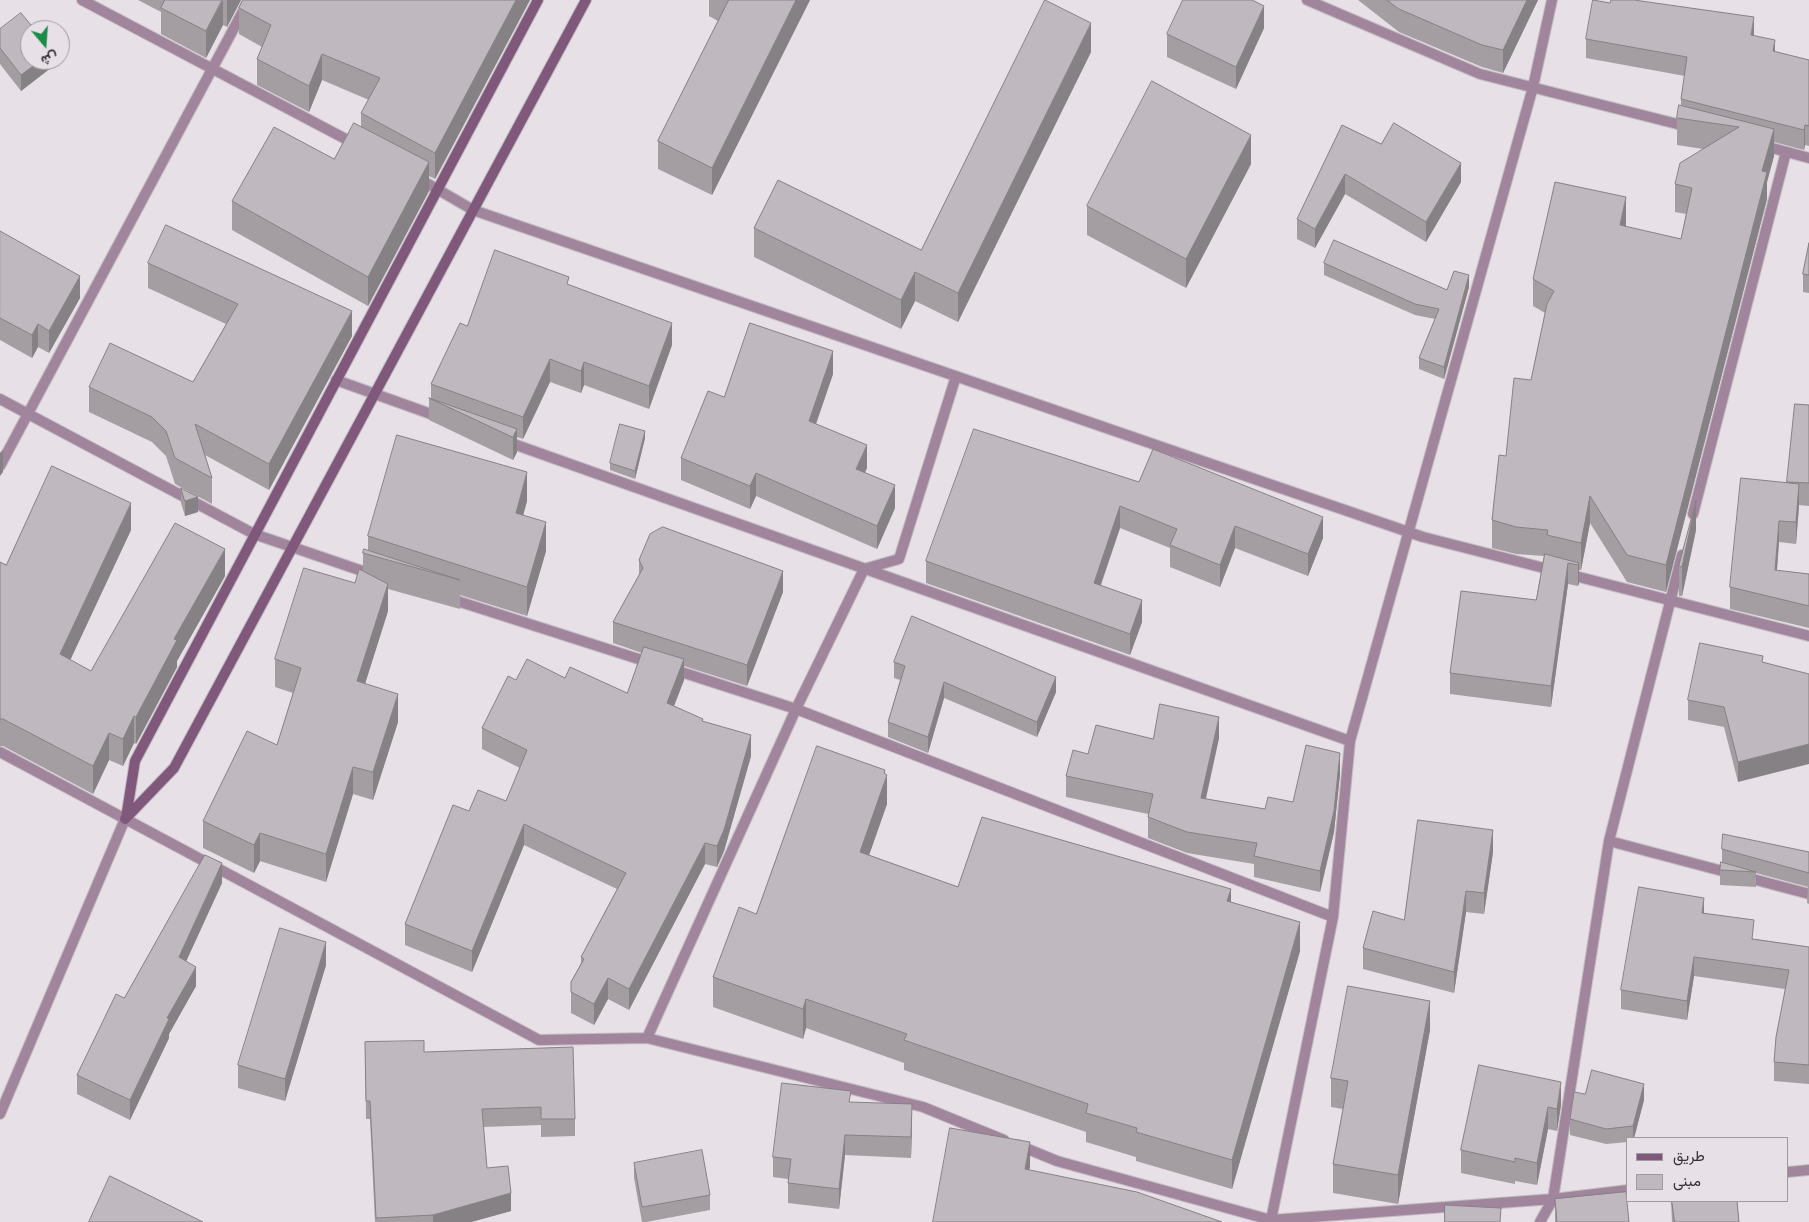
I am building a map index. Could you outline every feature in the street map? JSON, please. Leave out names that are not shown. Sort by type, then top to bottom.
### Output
[{"type":"main road","points":[[125,819],[135,761],[538,0]]},
{"type":"main road","points":[[125,819],[174,768],[586,0]]},
{"type":"street","points":[[82,0],[369,151]]},
{"type":"street","points":[[0,466],[249,0]]},
{"type":"street","points":[[1306,0],[1480,74],[1702,130]]},
{"type":"street","points":[[1271,1220],[1333,917],[1350,742],[1533,87],[1552,0]]},
{"type":"street","points":[[1748,142],[1809,158]]},
{"type":"street","points":[[1690,524],[1786,152]]},
{"type":"street","points":[[412,174],[473,210],[1408,532],[1809,636]]},
{"type":"street","points":[[647,1038],[796,709],[864,569],[899,559],[956,376]]},
{"type":"street","points":[[336,380],[450,421]]},
{"type":"street","points":[[0,398],[254,534],[387,579]]},
{"type":"street","points":[[497,438],[1350,742]]},
{"type":"street","points":[[1540,1222],[1553,1199],[1609,841],[1685,543]]},
{"type":"street","points":[[434,594],[796,709],[1333,917]]},
{"type":"street","points":[[0,752],[539,1040],[647,1038],[923,1107],[1057,1161],[1271,1220],[1553,1199],[1626,1190]]},
{"type":"street","points":[[0,1114],[125,819]]},
{"type":"street","points":[[1609,841],[1809,894]]},
{"type":"street","points":[[1789,1172],[1809,1170]]},
{"type":"building","points":[[165,0],[222,0],[206,31],[161,8]]},
{"type":"building","points":[[243,0],[516,0],[435,153],[361,113],[380,78],[322,54],[309,86],[257,59],[271,25],[239,8]]},
{"type":"building","points":[[729,0],[796,0],[712,168],[658,141]]},
{"type":"building","points":[[1045,0],[1091,23],[958,293],[915,272],[901,300],[754,228],[778,180],[921,250]]},
{"type":"building","points":[[1183,0],[1252,0],[1264,6],[1236,67],[1167,34]]},
{"type":"building","points":[[1387,0],[1527,0],[1503,50],[1482,45],[1399,9]]},
{"type":"building","points":[[1593,0],[1610,3],[1611,0],[1634,0],[1754,17],[1751,35],[1775,40],[1773,51],[1809,60],[1809,126],[1805,125],[1804,130],[1681,99],[1687,57],[1586,39]]},
{"type":"building","points":[[21,13],[27,20],[20,20],[20,70],[28,70],[21,75],[0,48],[0,29]]},
{"type":"building","points":[[1152,81],[1251,135],[1186,259],[1087,206]]},
{"type":"building","points":[[1679,105],[1774,129],[1762,171],[1767,172],[1666,565],[1627,555],[1590,496],[1581,543],[1547,535],[1548,530],[1516,527],[1492,520],[1499,455],[1506,456],[1514,378],[1531,380],[1547,304],[1554,291],[1533,279],[1555,182],[1626,197],[1620,225],[1681,239],[1692,188],[1675,184],[1680,163],[1739,127],[1677,118]]},
{"type":"building","points":[[354,123],[429,162],[368,277],[232,201],[274,127],[334,159]]},
{"type":"building","points":[[1394,123],[1461,163],[1426,222],[1345,174],[1315,229],[1297,219],[1342,125],[1381,144]]},
{"type":"building","points":[[166,225],[352,311],[269,464],[195,424],[212,478],[175,458],[166,431],[152,417],[89,387],[110,343],[193,382],[238,304],[148,263]]},
{"type":"building","points":[[0,231],[80,276],[49,331],[38,324],[32,335],[0,318]]},
{"type":"building","points":[[1334,240],[1447,290],[1454,271],[1469,275],[1444,367],[1419,358],[1439,309],[1415,304],[1324,263]]},
{"type":"building","points":[[1809,243],[1809,275],[1803,274]]},
{"type":"building","points":[[495,250],[569,277],[567,284],[672,323],[649,386],[584,362],[581,371],[550,359],[523,417],[431,384],[460,323],[467,326]]},
{"type":"building","points":[[750,323],[833,351],[809,421],[867,445],[856,469],[895,485],[877,526],[756,473],[750,486],[681,458],[708,391],[724,397]]},
{"type":"building","points":[[429,398],[517,429],[513,437]]},
{"type":"building","points":[[1795,404],[1809,405],[1809,483],[1787,482]]},
{"type":"building","points":[[620,424],[645,431],[635,471],[610,463]]},
{"type":"building","points":[[974,429],[1139,482],[1153,449],[1323,517],[1308,554],[1235,526],[1220,565],[1170,545],[1177,529],[1120,506],[1094,583],[1142,600],[1130,634],[926,561]]},
{"type":"building","points":[[397,435],[527,472],[516,513],[546,522],[527,587],[368,536]]},
{"type":"building","points":[[52,466],[131,503],[60,654],[91,671],[175,523],[225,549],[174,639],[177,640],[123,739],[109,733],[93,766],[0,719],[0,562],[6,565]]},
{"type":"building","points":[[1741,478],[1799,484],[1796,522],[1779,521],[1775,570],[1809,574],[1809,606],[1730,587]]},
{"type":"building","points":[[181,488],[198,497],[185,501]]},
{"type":"building","points":[[1696,501],[1682,567],[1679,566]]},
{"type":"building","points":[[663,527],[783,571],[747,665],[613,622],[643,568],[639,560],[650,534]]},
{"type":"building","points":[[364,549],[460,580],[363,553]]},
{"type":"building","points":[[1545,554],[1579,563],[1578,565],[1568,563],[1551,686],[1450,673],[1461,591],[1536,600]]},
{"type":"building","points":[[304,568],[355,583],[359,569],[388,584],[357,681],[398,694],[373,772],[353,767],[326,854],[260,833],[254,845],[203,821],[247,731],[277,745],[301,668],[275,659]]},
{"type":"building","points":[[912,616],[1056,677],[1037,722],[944,682],[928,737],[888,722],[905,666],[894,662]]},
{"type":"building","points":[[1700,643],[1763,656],[1762,662],[1809,674],[1809,744],[1738,762],[1724,707],[1688,700]]},
{"type":"building","points":[[644,647],[684,659],[667,703],[703,719],[702,721],[751,735],[724,830],[717,846],[705,843],[629,989],[608,978],[594,1004],[571,992],[571,982],[584,959],[581,957],[626,873],[524,824],[472,951],[405,924],[453,805],[469,811],[478,790],[506,801],[527,750],[482,728],[508,676],[516,680],[527,659],[565,678],[570,667],[627,693]]},
{"type":"building","points":[[1160,704],[1219,717],[1201,798],[1265,809],[1268,797],[1293,802],[1306,745],[1340,753],[1334,811],[1320,871],[1254,856],[1257,843],[1187,832],[1148,817],[1153,794],[1066,776],[1073,750],[1088,754],[1096,725],[1153,739]]},
{"type":"building","points":[[817,746],[885,770],[884,773],[887,775],[860,852],[958,887],[982,817],[1231,889],[1227,901],[1300,922],[1232,1160],[1136,1132],[1137,1128],[1086,1113],[1088,1104],[904,1040],[907,1034],[806,999],[803,1009],[713,977],[739,907],[756,914]]},
{"type":"building","points":[[1418,820],[1493,830],[1484,893],[1466,891],[1454,972],[1363,948],[1373,911],[1404,920]]},
{"type":"building","points":[[1723,834],[1809,852],[1809,873],[1722,849]]},
{"type":"building","points":[[205,855],[222,863],[179,957],[196,967],[167,1018],[169,1019],[130,1100],[77,1075],[116,994],[124,998]]},
{"type":"building","points":[[1721,862],[1756,872],[1720,870]]},
{"type":"building","points":[[1639,887],[1704,898],[1702,913],[1754,920],[1752,939],[1809,947],[1809,1065],[1774,1062],[1776,1037],[1789,970],[1694,957],[1687,1001],[1621,990]]},
{"type":"building","points":[[280,928],[326,942],[285,1079],[238,1065]]},
{"type":"building","points":[[1348,986],[1430,1001],[1398,1175],[1333,1164],[1348,1081],[1331,1078]]},
{"type":"building","points":[[424,1041],[424,1052],[573,1047],[575,1119],[541,1119],[541,1107],[482,1109],[487,1168],[508,1166],[511,1193],[433,1215],[376,1218],[370,1101],[366,1101],[365,1042]]},
{"type":"building","points":[[1479,1065],[1561,1082],[1557,1109],[1548,1107],[1537,1163],[1515,1158],[1515,1162],[1461,1150]]},
{"type":"building","points":[[1592,1070],[1644,1084],[1633,1126],[1606,1129],[1570,1119],[1574,1092],[1585,1094]]},
{"type":"building","points":[[782,1083],[851,1091],[849,1102],[912,1104],[911,1137],[845,1135],[839,1189],[788,1183],[791,1159],[773,1157]]},
{"type":"building","points":[[950,1128],[1030,1142],[1025,1169],[1137,1192],[1222,1222],[933,1222]]},
{"type":"building","points":[[702,1150],[710,1195],[642,1207],[634,1163]]},
{"type":"building","points":[[110,1176],[203,1222],[89,1222]]},
{"type":"building","points":[[1626,1192],[1629,1222],[1557,1222],[1555,1199]]},
{"type":"building","points":[[1672,1202],[1737,1202],[1739,1222],[1675,1222]]},
{"type":"building","points":[[1445,1205],[1501,1208],[1500,1222],[1445,1222]]}]
